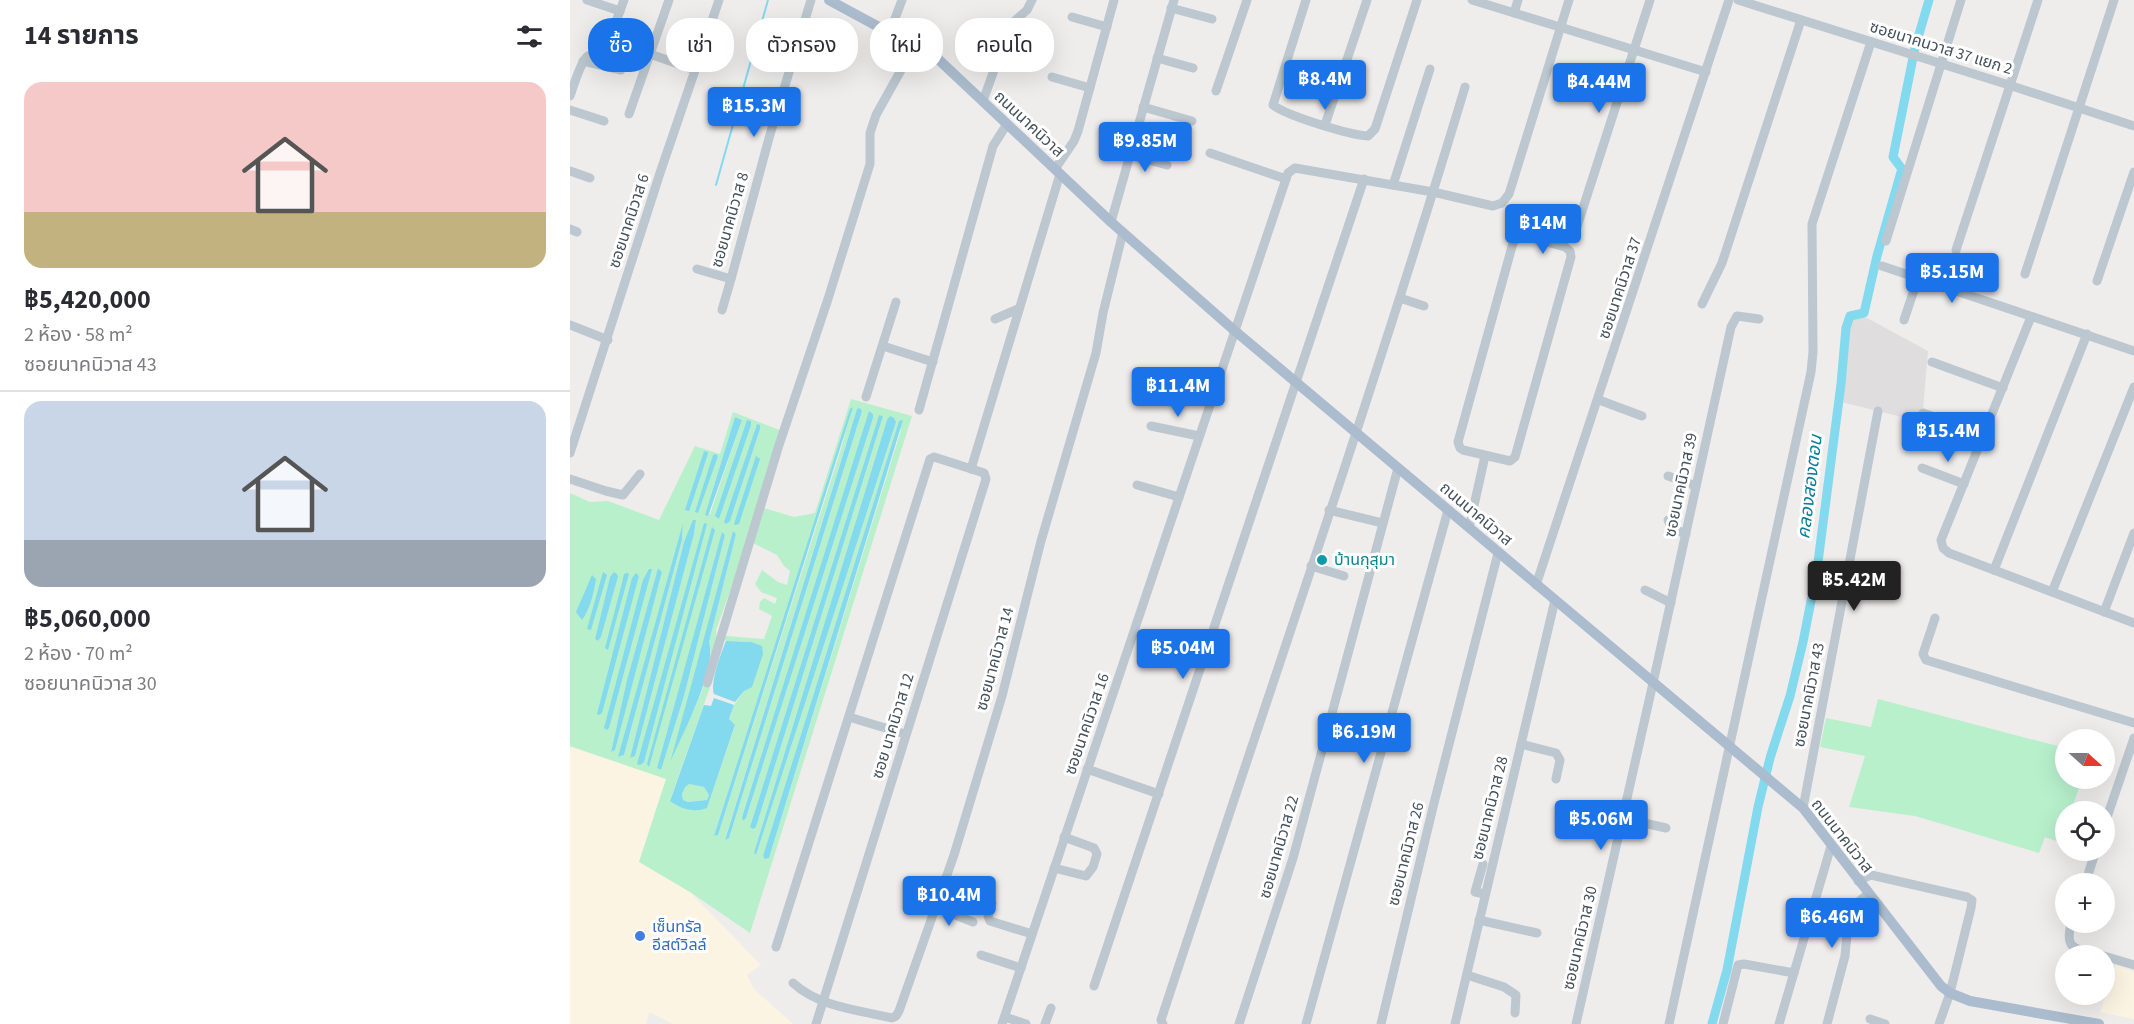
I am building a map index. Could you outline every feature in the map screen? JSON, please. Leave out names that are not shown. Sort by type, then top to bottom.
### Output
[{"type":"main road","name":"ถนนนาคนิวาส","points":[[829,0],[842,3],[870,20]]},
{"type":"main road","name":"ถนนนาคนิวาส","points":[[943,64],[1111,222],[1235,331],[1803,808],[1941,986],[1950,993],[1970,1001],[2059,1021],[2096,1024]]},
{"type":"street","points":[[587,0],[620,11]]},
{"type":"street","points":[[570,96],[583,61],[588,56],[600,54],[606,49],[624,0]]},
{"type":"street","points":[[654,43],[669,0]]},
{"type":"street","name":"ซอยนาคนิวาส 6","points":[[713,18],[719,0]]},
{"type":"street","name":"ซอยนาคนิวาส 8","points":[[698,269],[731,279],[769,138],[811,0]]},
{"type":"street","points":[[895,18],[902,0]]},
{"type":"street","points":[[983,101],[1010,25],[1027,10],[1032,0]]},
{"type":"street","points":[[776,947],[930,459],[934,457],[971,469],[1058,172],[1074,141],[1114,0]]},
{"type":"street","points":[[1216,91],[1247,0]]},
{"type":"street","points":[[1306,0],[1273,105],[1325,125],[1368,136],[1375,129],[1417,0]]},
{"type":"street","points":[[1325,125],[1367,0]]},
{"type":"street","points":[[1472,0],[1706,72]]},
{"type":"street","points":[[1514,13],[1518,0]]},
{"type":"street","points":[[1210,153],[1287,176],[1295,168],[1393,184],[1493,206],[1499,205],[1506,200],[1569,0]]},
{"type":"street","points":[[1574,236],[1650,0]]},
{"type":"street","name":"ซอยนาคนิวาส 37","points":[[1536,585],[1730,0]]},
{"type":"street","name":"ซอยนาคนวาส 37 แยก 2","points":[[1738,0],[2134,126]]},
{"type":"street","points":[[1886,241],[1961,0]]},
{"type":"street","points":[[1956,250],[2038,0]]},
{"type":"street","points":[[2025,274],[2114,0]]},
{"type":"street","points":[[1111,222],[1173,4],[1212,19]]},
{"type":"street","points":[[1072,17],[1107,27]]},
{"type":"street","points":[[1702,304],[1722,263],[1801,20]]},
{"type":"street","points":[[1669,1024],[1812,366],[1812,224],[1871,42]]},
{"type":"street","points":[[1157,58],[1193,68]]},
{"type":"street","points":[[583,61],[588,62]]},
{"type":"street","points":[[1393,184],[1430,69]]},
{"type":"street","points":[[629,114],[644,72]]},
{"type":"street","name":"ซอยนาคนิวาส 6","points":[[570,453],[694,72]]},
{"type":"street","points":[[707,683],[776,456],[870,164],[870,133],[876,115],[900,72]]},
{"type":"street","points":[[1052,77],[1090,88]]},
{"type":"street","points":[[1163,1024],[1161,1020],[1400,298],[1465,87]]},
{"type":"street","points":[[1143,107],[1192,121]]},
{"type":"street","points":[[570,110],[604,122]]},
{"type":"street","points":[[918,410],[993,146],[1007,124]]},
{"type":"street","points":[[1130,154],[1167,165]]},
{"type":"street","points":[[570,171],[590,178]]},
{"type":"street","points":[[2097,281],[2134,172]]},
{"type":"street","name":"ซอยนาคนิวาส 16","points":[[1003,1020],[1287,176]]},
{"type":"street","points":[[1094,986],[1364,179]]},
{"type":"street","name":"ซอยนาคนิวาส 14","points":[[825,1002],[892,1018],[896,1016],[954,855],[1002,696],[1041,541],[1096,353],[1102,313],[1123,232]]},
{"type":"street","points":[[1522,235],[1565,248],[1570,251],[1571,257],[1515,457],[1510,461],[1485,456],[1460,448],[1458,442],[1513,243],[1517,237],[1522,235]]},
{"type":"street","points":[[1882,266],[2134,351]]},
{"type":"street","points":[[1904,320],[1918,278]]},
{"type":"street","points":[[723,310],[731,279]]},
{"type":"street","points":[[1400,298],[1424,306]]},
{"type":"street","points":[[866,397],[896,302]]},
{"type":"street","points":[[995,319],[1018,309]]},
{"type":"street","name":"ซอยนาคนิวาส 39","points":[[1653,683],[1734,319],[1740,316],[1759,319]]},
{"type":"street","points":[[2031,317],[1941,540],[1943,548],[1949,553],[2134,623]]},
{"type":"street","points":[[570,325],[608,340]]},
{"type":"street","points":[[1994,570],[2086,334]]},
{"type":"street","points":[[883,346],[933,362]]},
{"type":"street","points":[[1932,362],[2003,388]]},
{"type":"street","points":[[1162,394],[1176,377],[1185,375],[1218,380]]},
{"type":"street","points":[[2052,592],[2134,387]]},
{"type":"street","points":[[1599,400],[1642,416]]},
{"type":"street","name":"ซอยนาคนิวาส 43","points":[[1803,808],[1878,411]]},
{"type":"street","points":[[1923,412],[1984,435]]},
{"type":"street","points":[[1151,426],[1199,436]]},
{"type":"street","points":[[1468,528],[1485,456]]},
{"type":"street","name":"ซอยนาคนิวาส 22","points":[[1239,1024],[1293,858],[1398,468]]},
{"type":"street","points":[[1922,468],[1964,484]]},
{"type":"street","name":"ซอย นาคนิวาส 12","points":[[816,1024],[825,1002],[905,734],[986,479],[984,473],[971,469]]},
{"type":"street","points":[[570,478],[623,495],[640,474]]},
{"type":"street","points":[[1668,476],[1696,486]]},
{"type":"street","points":[[1137,485],[1179,497]]},
{"type":"street","points":[[1329,510],[1383,523]]},
{"type":"street","points":[[1306,1024],[1448,510]]},
{"type":"street","points":[[1668,520],[1671,528],[1686,534]]},
{"type":"street","points":[[2103,612],[2134,533]]},
{"type":"street","name":"ซอยนาคนิวาส 26","points":[[1381,1024],[1498,553]]},
{"type":"street","points":[[1311,567],[1344,576]]},
{"type":"street","points":[[1645,590],[1671,603]]},
{"type":"street","name":"ซอยนาคนิวาส 28","points":[[1455,1024],[1555,600]]},
{"type":"street","points":[[1935,618],[1923,654],[1926,660],[2134,723]]},
{"type":"street","name":"ซอยนาคนิวาส 30","points":[[1575,1024],[1653,683]]},
{"type":"street","points":[[849,717],[905,734]]},
{"type":"street","points":[[2113,801],[2134,738]]},
{"type":"street","points":[[1521,744],[1556,753],[1560,760],[1556,779]]},
{"type":"street","points":[[1087,769],[1159,794]]},
{"type":"street","points":[[1622,818],[1666,828]]},
{"type":"street","points":[[1054,868],[1086,876],[1093,867],[1097,854],[1094,848],[1064,837]]},
{"type":"street","points":[[1779,1024],[1831,846]]},
{"type":"street","points":[[1483,864],[1475,892],[1485,894]]},
{"type":"street","points":[[1858,881],[1871,874],[1972,900],[1950,993],[1939,1024]]},
{"type":"street","points":[[1827,1024],[1845,956],[1848,923],[1856,904],[1868,894]]},
{"type":"street","points":[[992,903],[988,916],[990,921],[1032,934]]},
{"type":"street","points":[[935,908],[973,922]]},
{"type":"street","points":[[1479,920],[1537,933]]},
{"type":"street","points":[[981,955],[1021,968]]},
{"type":"street","points":[[2115,959],[2134,965]]},
{"type":"street","points":[[1722,1024],[1738,965],[1744,964],[1794,973]]},
{"type":"street","points":[[1467,975],[1504,987],[1516,995],[1515,1013]]},
{"type":"street","points":[[793,983],[804,993],[825,1002]]},
{"type":"street","points":[[1046,1024],[1051,1008]]},
{"type":"street","points":[[1003,1020],[1026,1024]]},
{"type":"street","points":[[1870,1020],[1886,1024]]},
{"type":"shaded area","points":[[1855,318],[1867,318],[1928,351],[1922,422],[1841,402],[1847,336],[1850,322]]},
{"type":"shaded area","points":[[570,747],[666,779],[639,862],[690,892],[761,965],[747,975],[754,989],[793,1024],[673,1024],[649,1012],[646,1024],[570,1024]]},
{"type":"shaded area","points":[[2116,965],[2134,972],[2134,1019],[2100,1012],[2102,1005],[2115,1005]]},
{"type":"green space","points":[[851,399],[912,416],[750,933],[690,892],[639,862],[666,779],[570,746],[570,493],[590,502],[608,501],[659,520],[695,446],[720,454],[733,412],[782,431],[747,544],[716,630],[717,651],[714,676],[670,800],[707,808],[735,726],[729,720],[734,705],[744,691],[751,642],[724,639],[726,636],[764,639],[772,616],[759,609],[760,602],[764,598],[775,604],[777,598],[761,592],[755,584],[762,570],[778,582],[787,585],[790,571],[777,555],[753,543],[764,508],[794,517],[815,513]],"holes":[[[852,408],[718,835],[714,836]],[[860,408],[862,411],[729,838],[725,839],[857,409]],[[870,412],[873,418],[746,818],[743,820],[742,816]],[[879,415],[883,416],[756,827],[750,827]],[[735,417],[742,420],[710,514],[705,515]],[[887,420],[896,422],[756,855],[754,853],[756,846]],[[899,421],[901,430],[769,858],[765,859],[763,856]],[[760,425],[730,521],[756,426]],[[704,451],[707,452],[690,509],[686,510]],[[696,521],[635,756],[630,758],[684,542]],[[683,524],[682,540],[624,755],[619,757]],[[733,532],[736,534],[709,642],[709,668],[698,700],[672,757]],[[722,533],[725,535],[684,696],[661,770],[657,768]],[[658,568],[662,572],[617,739],[611,752],[627,680]],[[610,577],[618,577],[598,641],[595,639]]]},
{"type":"green space","points":[[1878,699],[2055,745],[2055,789],[2079,789],[2074,801],[2055,801],[2055,841],[2045,837],[2039,853],[1915,816],[1849,807],[1865,756],[1820,747],[1826,718],[1871,727]]},
{"type":"green space","points":[[689,784],[704,787],[709,795],[707,800],[688,802],[683,800],[682,794],[685,786]]},
{"type":"water","points":[[853,407],[718,835],[714,836],[850,409]]},
{"type":"water","points":[[860,408],[862,411],[729,838],[725,840],[857,409]]},
{"type":"water","points":[[869,411],[873,414],[873,418],[746,818],[743,821],[742,817]]},
{"type":"water","points":[[879,415],[883,416],[756,827],[753,829],[750,827]]},
{"type":"water","points":[[890,416],[896,422],[756,855],[754,853],[756,846]]},
{"type":"water","points":[[735,417],[742,420],[708,516],[705,515]]},
{"type":"water","points":[[747,420],[751,421],[751,425],[719,519],[715,516]]},
{"type":"water","points":[[903,420],[769,858],[765,859],[763,856],[899,421]]},
{"type":"water","points":[[757,424],[760,425],[760,429],[730,521],[726,524],[724,522]]},
{"type":"water","points":[[704,451],[708,452],[707,457],[690,509],[685,510]]},
{"type":"water","points":[[715,454],[718,456],[698,513],[695,512]]},
{"type":"water","points":[[756,456],[760,459],[739,524],[735,525],[734,524]]},
{"type":"water","points":[[693,520],[696,520],[694,534],[635,756],[630,758],[684,542]]},
{"type":"water","points":[[683,523],[682,540],[624,755],[618,757]]},
{"type":"water","points":[[704,523],[707,524],[644,762],[640,765],[637,764]]},
{"type":"water","points":[[712,527],[715,530],[649,767],[647,764]]},
{"type":"water","points":[[733,531],[736,534],[709,642],[708,669],[697,702],[670,763]]},
{"type":"water","points":[[722,532],[725,535],[684,696],[661,770],[657,768]]},
{"type":"water","points":[[658,568],[662,572],[615,750],[611,752],[627,680]]},
{"type":"water","points":[[649,569],[652,569],[607,730],[604,728],[643,580]]},
{"type":"water","points":[[603,572],[607,575],[591,630],[587,629]]},
{"type":"water","points":[[614,572],[618,577],[598,641],[595,639],[610,577]]},
{"type":"water","points":[[636,573],[639,576],[602,713],[599,715],[597,714],[632,578]]},
{"type":"water","points":[[624,574],[629,574],[608,650],[605,648]]},
{"type":"water","points":[[592,575],[596,579],[594,589],[582,620],[576,612]]},
{"type":"water","points":[[726,641],[751,642],[762,646],[763,654],[752,687],[744,691],[735,702],[714,694],[713,689],[713,682]]},
{"type":"water","points":[[714,698],[734,705],[729,719],[735,725],[707,808],[688,809],[670,801],[704,705],[711,706]],"holes":[[[689,784],[704,787],[709,795],[707,800],[688,802],[683,800],[682,794]]]},
{"type":"waterway","points":[[716,185],[768,0]]},
{"type":"waterway","name":"คลองสองตอน","points":[[1712,1024],[1727,970],[1758,807],[1770,758],[1790,696],[1817,570],[1846,328],[1850,316],[1864,313],[1877,256],[1902,169],[1893,157],[1915,48],[1929,0]]},
{"type":"place","name":"บ้านกุสุมา","points":[[1322,560]]},
{"type":"place","name":"เซ็นทรัล อีสต์วิลล์","points":[[640,936]]}]
